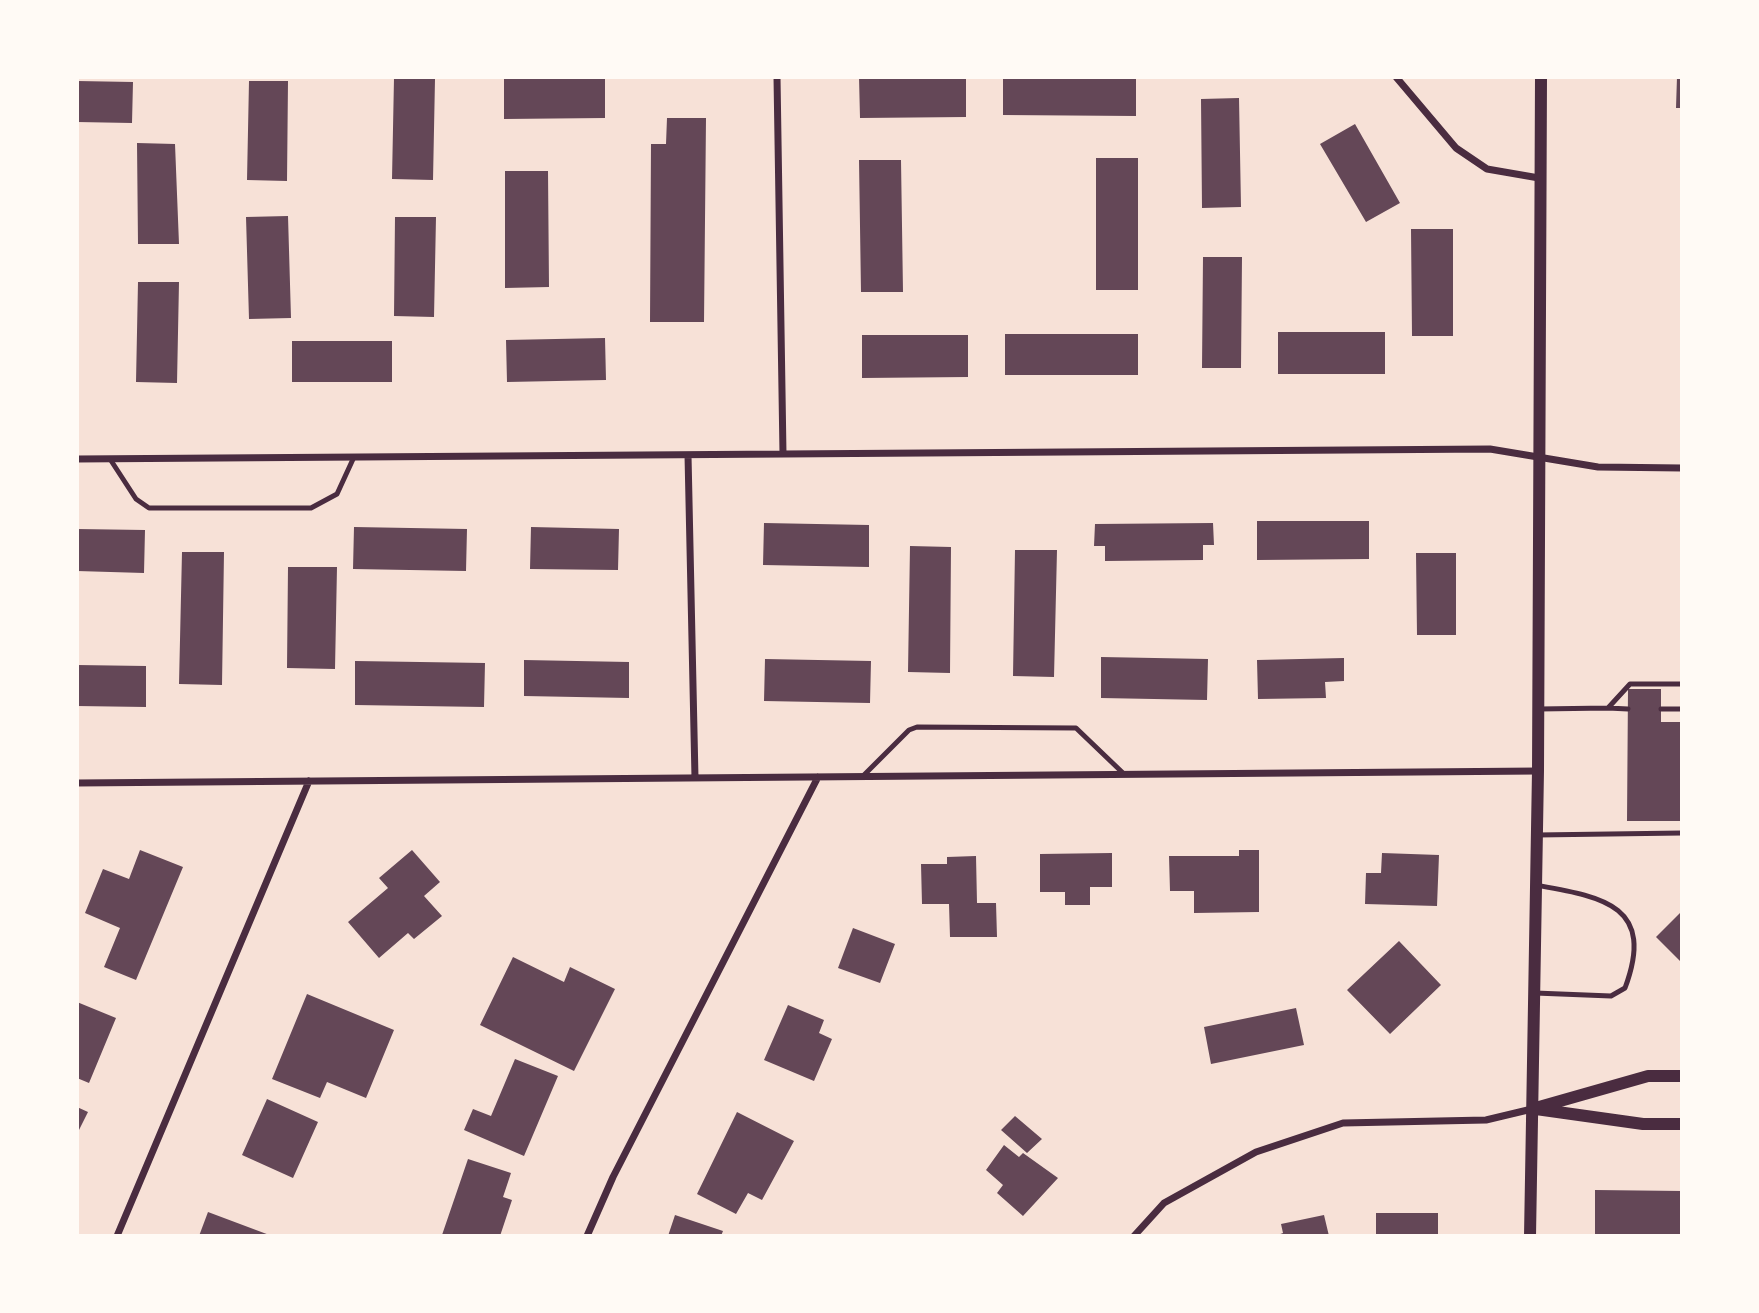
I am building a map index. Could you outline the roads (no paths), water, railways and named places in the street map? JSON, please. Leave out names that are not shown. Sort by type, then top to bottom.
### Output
[{"type":"street","points":[[777,77],[783,454]]},
{"type":"street","points":[[1396,77],[1456,148],[1487,169],[1539,178]]},
{"type":"street","points":[[1530,1236],[1538,771],[1541,77]]},
{"type":"street","points":[[77,459],[1490,449],[1598,467],[1682,468]]},
{"type":"street","points":[[688,455],[695,778]]},
{"type":"street","points":[[77,783],[1538,771]]},
{"type":"street","points":[[587,1236],[613,1177],[818,777]]},
{"type":"street","points":[[117,1236],[309,781]]},
{"type":"street","points":[[1134,1236],[1164,1203],[1256,1152],[1343,1123],[1486,1120],[1648,1076],[1682,1076]]},
{"type":"street","points":[[1532,1109],[1603,1120],[1682,1124]]},
{"type":"lane","points":[[110,459],[136,499],[149,508],[311,508],[337,494],[354,457]]},
{"type":"lane","points":[[1608,708],[1630,684],[1682,684]]},
{"type":"lane","points":[[1538,709],[1628,709]]},
{"type":"lane","points":[[1661,709],[1682,709]]},
{"type":"lane","points":[[862,777],[909,730],[917,727],[1076,728],[1124,774]]},
{"type":"lane","points":[[1537,835],[1682,832]]},
{"type":"lane","points":[[1535,993],[1611,996],[1625,988],[1634,965],[1635,938],[1628,918],[1612,903],[1587,894],[1536,885]]}]
